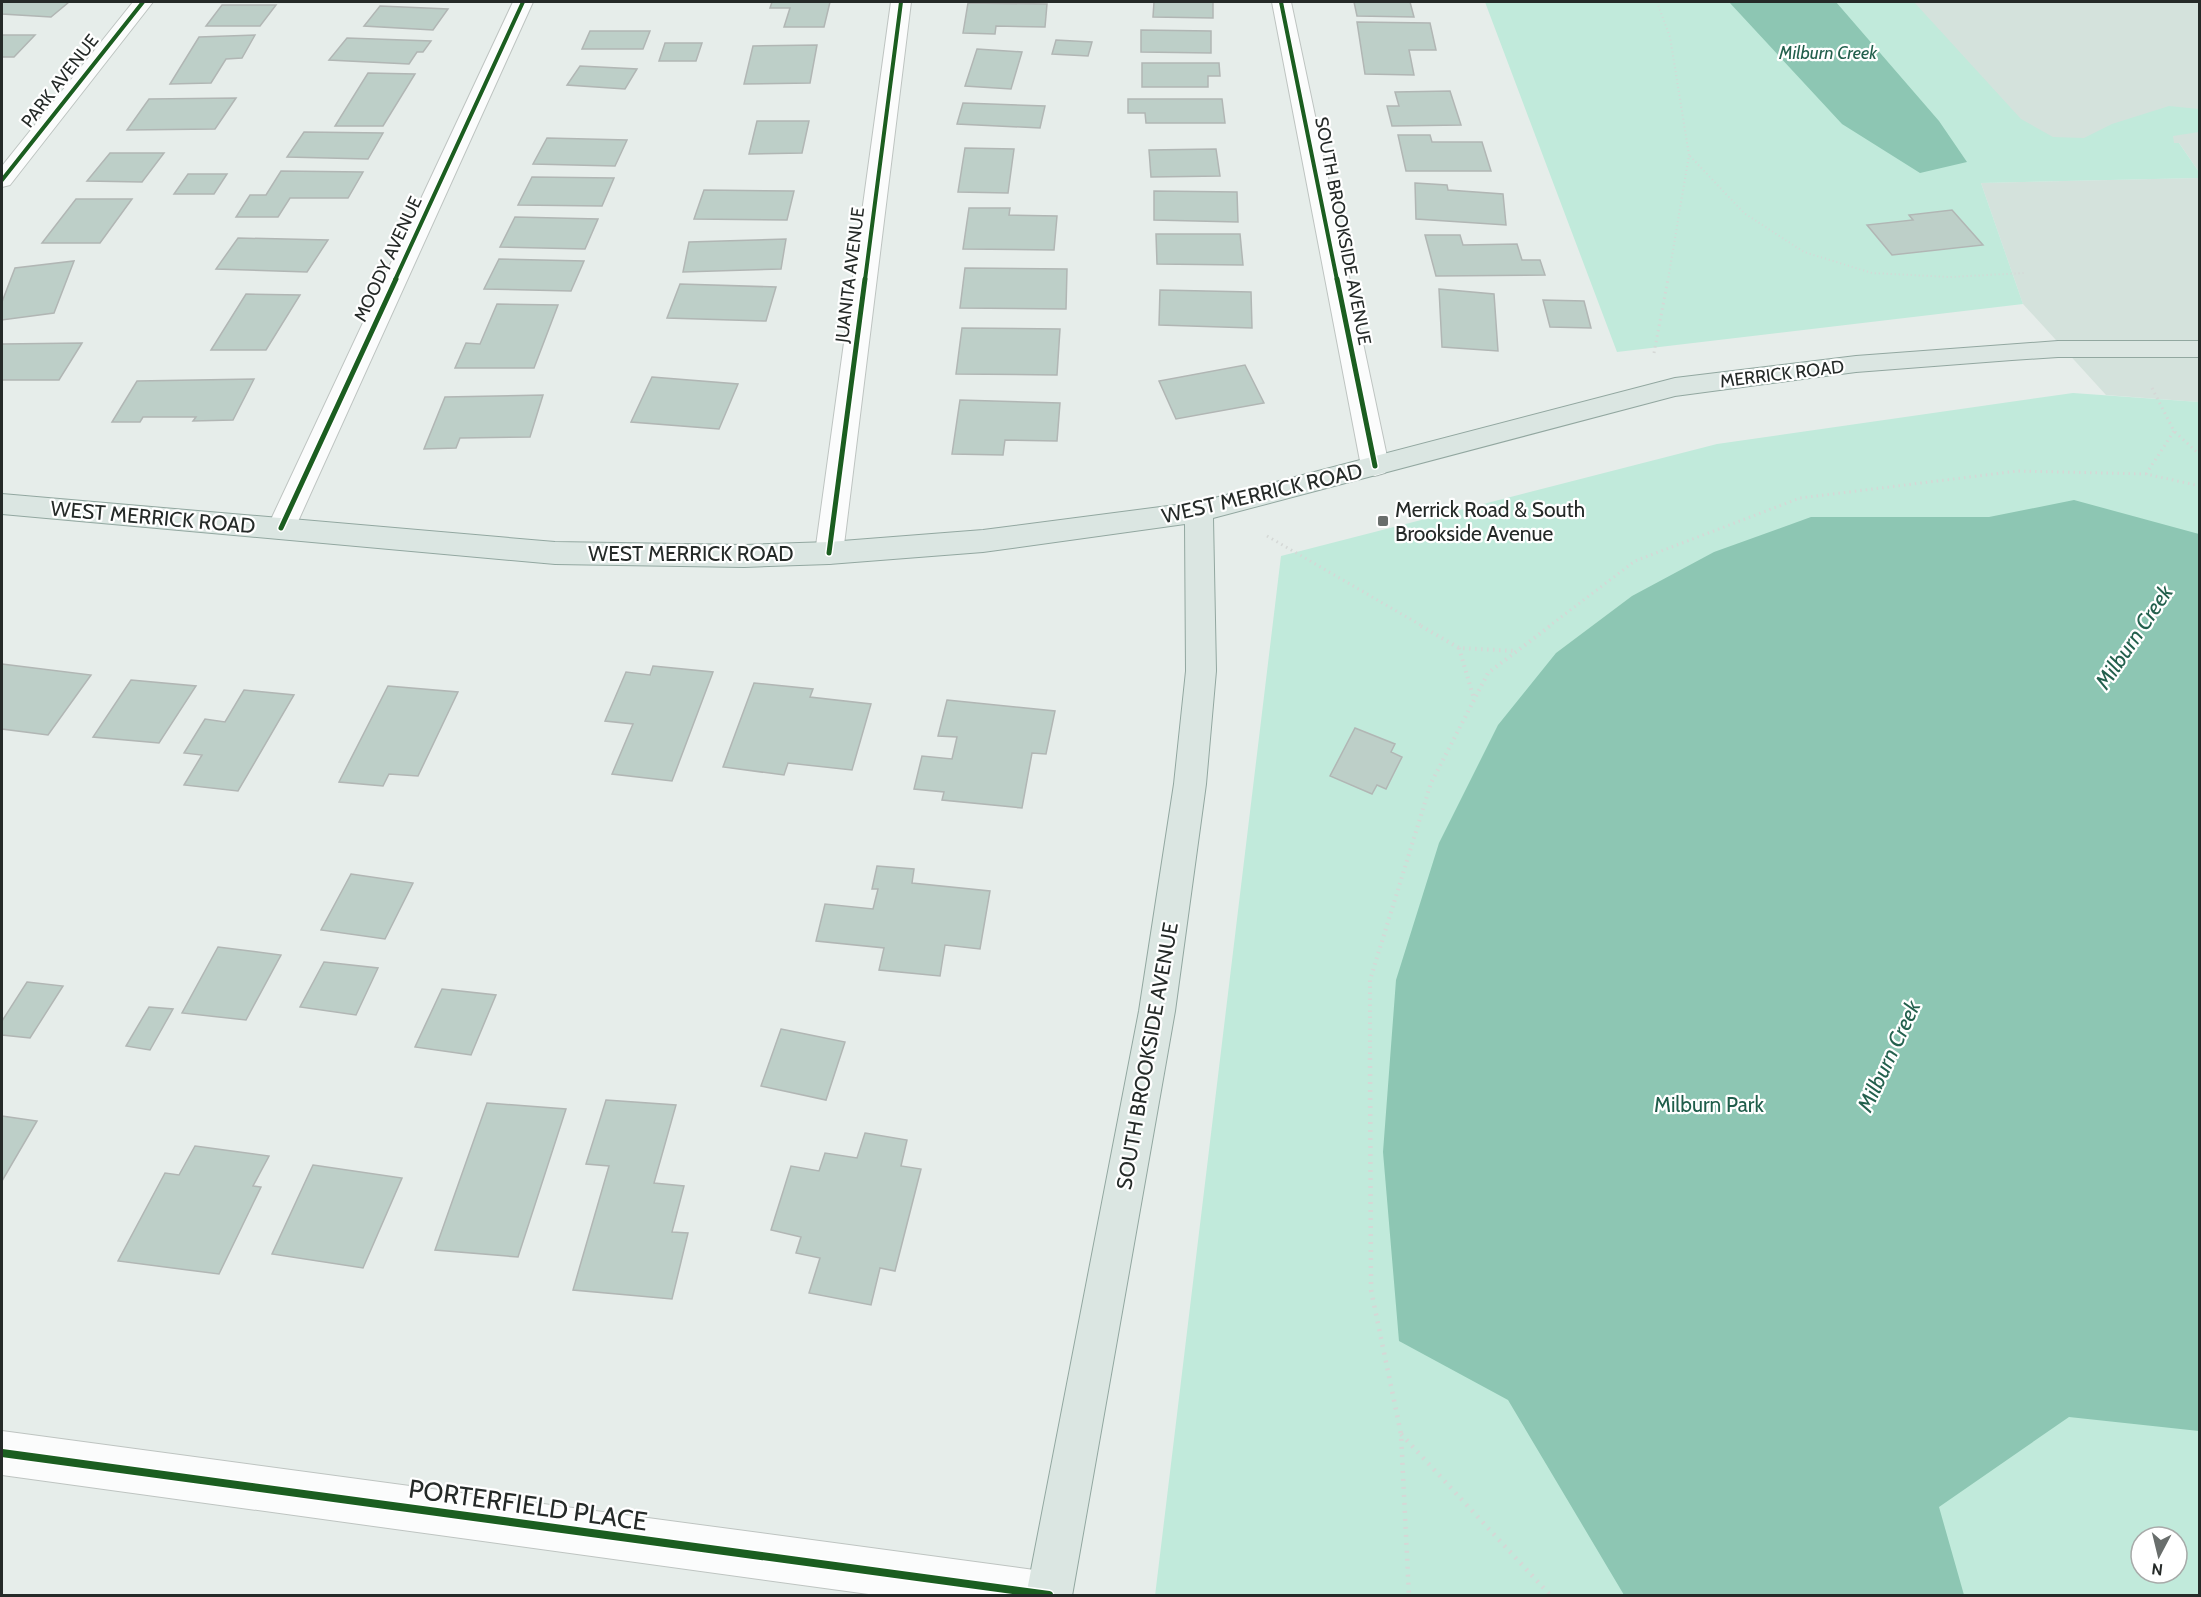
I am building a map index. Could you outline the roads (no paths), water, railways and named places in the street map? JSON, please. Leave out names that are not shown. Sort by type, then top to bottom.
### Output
[{"type":"main road","name":"MERRICK ROAD","points":[[1375,466],[1675,387],[1856,364],[2058,349],[2199,349]]},
{"type":"main road","name":"WEST MERRICK ROAD","points":[[2,504],[555,553],[744,556],[829,553],[984,542],[1208,509],[1375,466]]},
{"type":"main road","name":"SOUTH BROOKSIDE AVENUE","points":[[1049,1595],[1157,1011],[1186,806],[1202,671],[1208,509]]},
{"type":"street","name":"PARK AVENUE","points":[[2,180],[143,2]]},
{"type":"street","name":"MOODY AVENUE","points":[[280,528],[523,2]]},
{"type":"street","name":"JUANITA AVENUE","points":[[829,553],[901,2]]},
{"type":"street","name":"SOUTH BROOKSIDE AVENUE","points":[[1281,2],[1375,466]]},
{"type":"street","name":"PORTERFIELD PLACE","points":[[2,1454],[1049,1595]]},
{"type":"water","name":"Milburn Creek","points":[[1729,2],[1836,2],[1939,121],[1967,162],[1920,173],[1842,124]]},
{"type":"water","name":"Milburn Park","points":[[2074,500],[2199,534],[2199,1431],[2069,1417],[1939,1507],[1964,1595],[1624,1595],[1508,1400],[1399,1341],[1383,1152],[1396,980],[1439,843],[1498,725],[1556,653],[1632,596],[1714,552],[1811,517],[1989,517]]},
{"type":"place","name":"Merrick Road & South Brookside Avenue","points":[[1383,521]]}]
